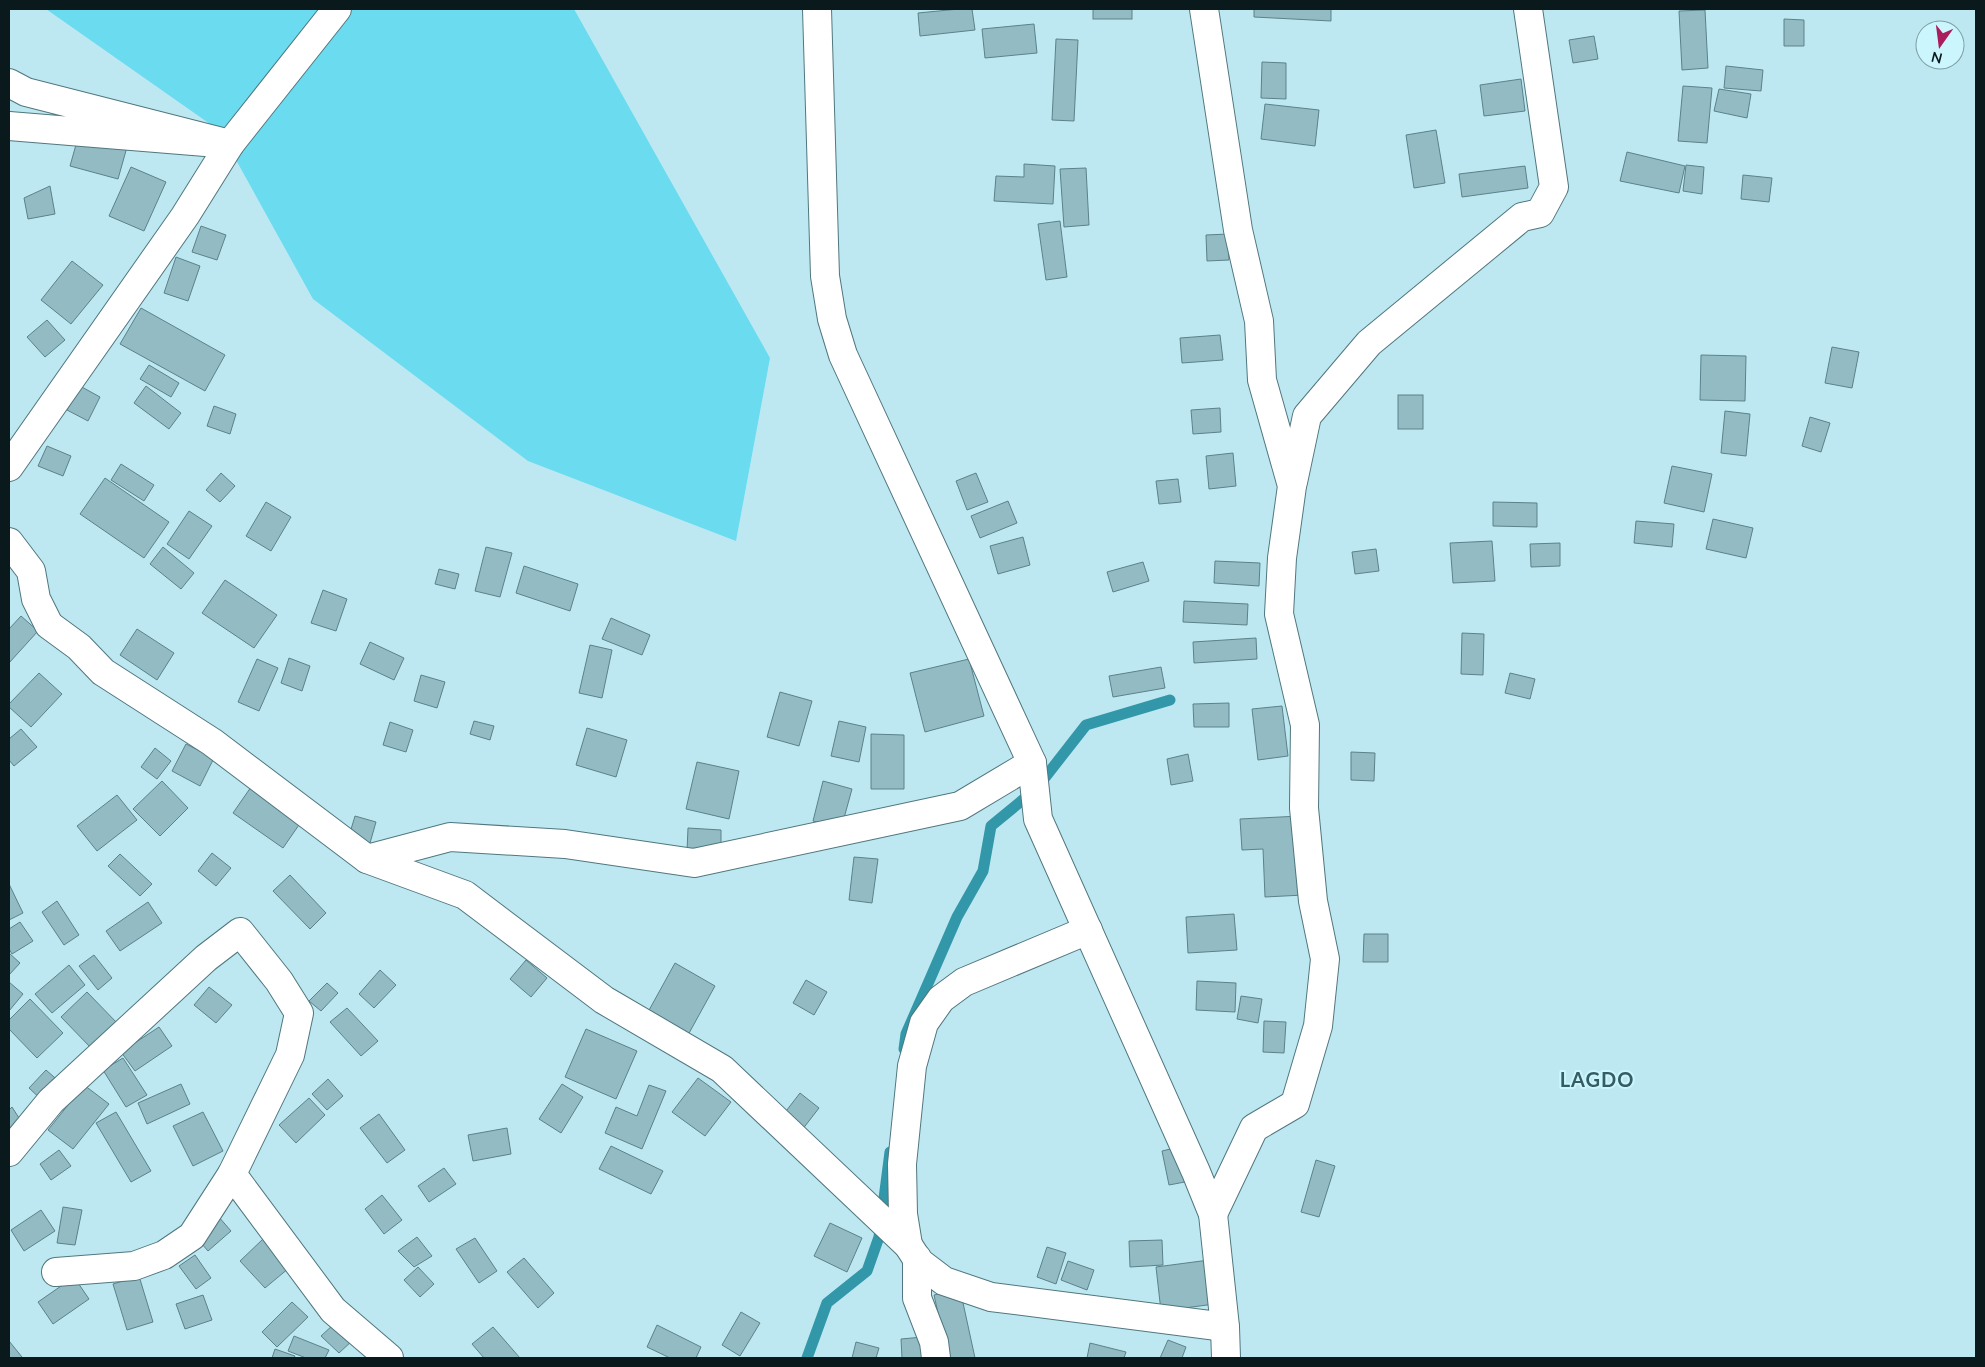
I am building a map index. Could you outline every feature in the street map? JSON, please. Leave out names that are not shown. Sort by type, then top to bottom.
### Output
[{"type":"street","points":[[9,467],[184,216],[230,144],[337,9]]},
{"type":"street","points":[[817,9],[826,276],[832,319],[842,355],[1032,764],[1038,820],[1196,1172],[1212,1214],[1225,1327],[1226,1358]]},
{"type":"street","points":[[1204,9],[1238,230],[1259,321],[1262,380],[1292,486]]},
{"type":"street","points":[[1212,1214],[1254,1128],[1296,1104],[1318,1026],[1325,960],[1314,902],[1304,808],[1305,725],[1279,614],[1282,558],[1292,486],[1307,416],[1369,343],[1522,217],[1540,213],[1554,188],[1528,9]]},
{"type":"street","points":[[9,83],[26,92],[230,144]]},
{"type":"street","points":[[9,126],[230,144]]},
{"type":"street","points":[[9,542],[31,571],[36,599],[49,626],[79,647],[103,672],[212,742],[367,859],[465,895],[604,1000],[722,1069],[912,1251],[919,1262],[944,1281],[991,1297],[1225,1327]]},
{"type":"street","points":[[367,859],[450,837],[565,844],[694,863],[960,806],[1032,764]]},
{"type":"street","points":[[936,1358],[934,1342],[916,1298],[912,1251],[903,1214],[902,1164],[912,1066],[924,1023],[941,1000],[964,982],[1088,930]]},
{"type":"street","points":[[9,1152],[51,1101],[206,958],[240,932],[279,981],[299,1013],[290,1055],[232,1174],[192,1236],[164,1255],[134,1266],[56,1272]]},
{"type":"street","points":[[232,1174],[333,1310],[389,1358]]},
{"type":"shaded area","points":[[46,9],[574,9],[770,358],[736,541],[528,461],[313,299],[220,131]]},
{"type":"building","points":[[972,9],[975,30],[920,36],[918,13]]},
{"type":"building","points":[[1093,9],[1132,9],[1132,19],[1093,19]]},
{"type":"building","points":[[1254,9],[1331,9],[1331,21],[1254,17]]},
{"type":"building","points":[[1705,10],[1708,68],[1682,70],[1679,11]]},
{"type":"building","points":[[1784,19],[1804,20],[1804,46],[1784,46]]},
{"type":"building","points":[[1034,24],[1037,53],[985,58],[982,29]]},
{"type":"building","points":[[1594,36],[1598,59],[1573,63],[1569,40]]},
{"type":"building","points":[[1056,39],[1078,40],[1074,121],[1052,120]]},
{"type":"building","points":[[1262,62],[1286,63],[1286,99],[1261,98]]},
{"type":"building","points":[[1726,66],[1763,70],[1761,91],[1724,88]]},
{"type":"building","points":[[1521,79],[1525,111],[1484,116],[1480,85]]},
{"type":"building","points":[[1683,86],[1712,88],[1707,143],[1678,141]]},
{"type":"building","points":[[1719,89],[1751,94],[1747,118],[1714,111]]},
{"type":"building","points":[[1265,104],[1319,110],[1315,146],[1261,139]]},
{"type":"building","points":[[1436,130],[1445,183],[1414,188],[1406,135]]},
{"type":"building","points":[[79,134],[127,147],[118,179],[70,166]]},
{"type":"building","points":[[1627,152],[1685,166],[1679,193],[1620,181]]},
{"type":"building","points":[[1024,164],[1055,166],[1053,204],[994,201],[996,176],[1024,177]]},
{"type":"building","points":[[1686,165],[1704,167],[1702,194],[1683,191]]},
{"type":"building","points":[[1525,166],[1528,188],[1462,197],[1459,174]]},
{"type":"building","points":[[131,167],[166,182],[144,231],[109,216]]},
{"type":"building","points":[[1086,168],[1089,225],[1064,227],[1060,169]]},
{"type":"building","points":[[1743,175],[1772,178],[1769,202],[1741,199]]},
{"type":"building","points":[[50,186],[55,214],[28,219],[24,198]]},
{"type":"building","points":[[1060,221],[1067,277],[1046,280],[1038,224]]},
{"type":"building","points":[[201,226],[226,235],[217,260],[192,252]]},
{"type":"building","points":[[1228,234],[1229,260],[1207,261],[1206,235]]},
{"type":"building","points":[[176,257],[200,266],[188,301],[164,293]]},
{"type":"building","points":[[72,261],[103,285],[71,324],[41,300]]},
{"type":"building","points":[[141,308],[225,355],[205,391],[120,344]]},
{"type":"building","points":[[47,320],[65,340],[45,357],[27,337]]},
{"type":"building","points":[[1220,335],[1223,360],[1182,363],[1180,338]]},
{"type":"building","points":[[1832,347],[1859,352],[1852,388],[1825,383]]},
{"type":"building","points":[[1701,355],[1746,356],[1745,401],[1700,400]]},
{"type":"building","points":[[149,365],[179,383],[171,397],[140,379]]},
{"type":"building","points":[[80,386],[100,397],[88,421],[67,410]]},
{"type":"building","points":[[146,386],[181,413],[169,429],[134,403]]},
{"type":"building","points":[[1398,395],[1423,395],[1423,429],[1398,429]]},
{"type":"building","points":[[214,406],[236,414],[230,434],[207,426]]},
{"type":"building","points":[[1220,408],[1221,432],[1193,434],[1191,410]]},
{"type":"building","points":[[1725,411],[1750,414],[1746,456],[1721,453]]},
{"type":"building","points":[[1810,417],[1830,423],[1821,452],[1802,446]]},
{"type":"building","points":[[47,446],[71,456],[63,476],[38,466]]},
{"type":"building","points":[[1233,453],[1236,486],[1209,489],[1206,456]]},
{"type":"building","points":[[121,464],[154,485],[144,501],[111,480]]},
{"type":"building","points":[[1672,466],[1712,474],[1704,512],[1664,503]]},
{"type":"building","points":[[221,473],[235,486],[220,502],[206,490]]},
{"type":"building","points":[[976,473],[988,502],[967,510],[956,481]]},
{"type":"building","points":[[105,478],[169,522],[144,558],[80,514]]},
{"type":"building","points":[[1178,479],[1181,502],[1159,504],[1156,481]]},
{"type":"building","points":[[1008,501],[1017,523],[980,538],[971,516]]},
{"type":"building","points":[[266,502],[291,517],[271,551],[246,536]]},
{"type":"building","points":[[1493,502],[1537,503],[1537,527],[1493,526]]},
{"type":"building","points":[[189,511],[212,526],[189,559],[167,544]]},
{"type":"building","points":[[1713,519],[1753,528],[1746,558],[1706,549]]},
{"type":"building","points":[[1636,521],[1674,524],[1672,547],[1634,543]]},
{"type":"building","points":[[1023,537],[1030,565],[998,574],[990,546]]},
{"type":"building","points":[[1492,541],[1495,581],[1453,583],[1450,543]]},
{"type":"building","points":[[1560,543],[1560,566],[1531,567],[1530,544]]},
{"type":"building","points":[[163,547],[194,573],[181,589],[150,564]]},
{"type":"building","points":[[486,547],[512,553],[500,597],[475,591]]},
{"type":"building","points":[[1376,549],[1379,571],[1355,574],[1352,552]]},
{"type":"building","points":[[1215,561],[1260,563],[1259,586],[1214,583]]},
{"type":"building","points":[[1143,562],[1149,581],[1113,592],[1107,572]]},
{"type":"building","points":[[524,566],[578,584],[570,611],[516,593]]},
{"type":"building","points":[[439,569],[459,574],[455,589],[435,584]]},
{"type":"building","points":[[225,580],[277,615],[254,648],[202,613]]},
{"type":"building","points":[[323,590],[347,599],[336,631],[311,623]]},
{"type":"building","points":[[1184,601],[1248,604],[1247,625],[1183,622]]},
{"type":"building","points":[[21,616],[38,631],[9,663],[9,629]]},
{"type":"building","points":[[611,618],[650,635],[642,655],[602,639]]},
{"type":"building","points":[[137,629],[174,653],[157,680],[120,655]]},
{"type":"building","points":[[1462,633],[1484,634],[1483,675],[1461,674]]},
{"type":"building","points":[[1256,638],[1257,659],[1194,663],[1193,642]]},
{"type":"building","points":[[370,642],[404,658],[394,680],[360,664]]},
{"type":"building","points":[[590,645],[612,650],[602,698],[579,693]]},
{"type":"building","points":[[289,658],[310,666],[302,691],[281,683]]},
{"type":"building","points":[[257,659],[278,668],[259,711],[238,702]]},
{"type":"building","points":[[969,659],[984,716],[925,732],[910,673]]},
{"type":"building","points":[[1161,667],[1165,688],[1113,697],[1109,676]]},
{"type":"building","points":[[39,673],[62,694],[31,727],[9,707],[9,704]]},
{"type":"building","points":[[1510,673],[1535,679],[1530,699],[1505,693]]},
{"type":"building","points":[[421,675],[445,682],[437,708],[414,701]]},
{"type":"building","points":[[780,692],[812,701],[799,746],[767,737]]},
{"type":"building","points":[[1229,703],[1229,727],[1194,727],[1193,704]]},
{"type":"building","points":[[1282,706],[1288,756],[1258,760],[1252,709]]},
{"type":"building","points":[[474,721],[494,726],[490,740],[470,734]]},
{"type":"building","points":[[839,721],[866,727],[859,762],[831,756]]},
{"type":"building","points":[[390,722],[413,730],[406,752],[383,745]]},
{"type":"building","points":[[587,728],[627,740],[616,777],[576,765]]},
{"type":"building","points":[[21,729],[37,747],[14,766],[9,760],[9,739]]},
{"type":"building","points":[[871,734],[904,735],[904,789],[871,789]]},
{"type":"building","points":[[186,744],[214,758],[200,786],[172,771]]},
{"type":"building","points":[[155,748],[171,761],[157,779],[141,767]]},
{"type":"building","points":[[1351,752],[1375,753],[1374,781],[1351,780]]},
{"type":"building","points":[[1188,754],[1193,781],[1171,785],[1167,759]]},
{"type":"building","points":[[697,762],[739,771],[729,819],[686,809]]},
{"type":"building","points":[[162,781],[188,808],[160,836],[133,809]]},
{"type":"building","points":[[823,781],[852,789],[841,829],[813,821]]},
{"type":"building","points":[[251,787],[301,822],[283,848],[233,813]]},
{"type":"building","points":[[117,795],[137,820],[97,851],[77,826]]},
{"type":"building","points":[[355,816],[376,822],[370,843],[349,836]]},
{"type":"building","points":[[1300,816],[1304,895],[1265,897],[1263,849],[1242,850],[1240,819]]},
{"type":"building","points":[[688,828],[721,830],[721,852],[687,851]]},
{"type":"building","points":[[212,853],[231,868],[216,886],[198,871]]},
{"type":"building","points":[[120,854],[152,884],[140,896],[108,866]]},
{"type":"building","points":[[854,857],[878,859],[872,903],[849,900]]},
{"type":"building","points":[[290,875],[326,913],[310,929],[273,891]]},
{"type":"building","points":[[9,884],[23,913],[9,920]]},
{"type":"building","points":[[57,901],[79,935],[64,945],[42,912]]},
{"type":"building","points":[[148,902],[162,923],[120,951],[106,931]]},
{"type":"building","points":[[1234,914],[1237,950],[1188,953],[1186,917]]},
{"type":"building","points":[[20,922],[33,941],[12,954],[9,949],[9,929]]},
{"type":"building","points":[[1364,934],[1388,934],[1388,962],[1363,962]]},
{"type":"building","points":[[9,953],[20,963],[9,975]]},
{"type":"building","points":[[94,955],[112,978],[98,990],[79,966]]},
{"type":"building","points":[[526,960],[547,978],[531,997],[510,979]]},
{"type":"building","points":[[675,963],[715,986],[688,1035],[648,1012]]},
{"type":"building","points":[[69,965],[85,985],[52,1013],[35,994]]},
{"type":"building","points":[[380,970],[396,985],[374,1008],[359,994]]},
{"type":"building","points":[[806,980],[827,992],[814,1015],[793,1003]]},
{"type":"building","points":[[1197,981],[1236,983],[1235,1012],[1196,1010]]},
{"type":"building","points":[[9,982],[23,994],[9,1011]]},
{"type":"building","points":[[327,983],[338,993],[321,1011],[309,1001]]},
{"type":"building","points":[[209,987],[232,1005],[216,1023],[194,1005]]},
{"type":"building","points":[[87,992],[119,1025],[93,1050],[61,1017]]},
{"type":"building","points":[[1241,996],[1262,999],[1258,1023],[1237,1019]]},
{"type":"building","points":[[30,999],[63,1033],[37,1058],[9,1029],[9,1020]]},
{"type":"building","points":[[347,1008],[378,1041],[361,1056],[330,1022]]},
{"type":"building","points":[[1264,1021],[1286,1022],[1284,1053],[1263,1052]]},
{"type":"building","points":[[159,1027],[172,1046],[135,1071],[121,1052]]},
{"type":"building","points":[[586,1029],[637,1051],[616,1099],[565,1077]]},
{"type":"building","points":[[123,1058],[147,1095],[126,1107],[103,1070]]},
{"type":"building","points":[[46,1070],[62,1084],[45,1103],[29,1088]]},
{"type":"building","points":[[698,1078],[731,1102],[705,1136],[672,1112]]},
{"type":"building","points":[[328,1079],[343,1096],[327,1110],[312,1094]]},
{"type":"building","points":[[181,1084],[190,1104],[147,1124],[138,1103]]},
{"type":"building","points":[[562,1084],[583,1097],[561,1133],[539,1119]]},
{"type":"building","points":[[84,1085],[109,1104],[73,1149],[48,1130]]},
{"type":"building","points":[[649,1085],[666,1091],[642,1149],[605,1133],[616,1107],[637,1116]]},
{"type":"building","points":[[800,1093],[819,1108],[802,1130],[783,1115]]},
{"type":"building","points":[[309,1098],[325,1115],[296,1143],[279,1125]]},
{"type":"building","points":[[12,1107],[26,1129],[9,1140],[9,1110]]},
{"type":"building","points":[[116,1112],[151,1171],[131,1182],[96,1123]]},
{"type":"building","points":[[203,1112],[223,1151],[193,1166],[173,1126]]},
{"type":"building","points":[[379,1114],[405,1150],[387,1163],[360,1128]]},
{"type":"building","points":[[507,1128],[511,1154],[473,1161],[468,1135]]},
{"type":"building","points":[[611,1146],[663,1171],[651,1194],[599,1169]]},
{"type":"building","points":[[1183,1146],[1190,1181],[1169,1185],[1162,1151]]},
{"type":"building","points":[[59,1150],[71,1166],[51,1180],[40,1164]]},
{"type":"building","points":[[1316,1160],[1335,1166],[1319,1217],[1301,1212]]},
{"type":"building","points":[[444,1168],[456,1184],[429,1202],[418,1186]]},
{"type":"building","points":[[382,1195],[402,1220],[384,1234],[365,1209]]},
{"type":"building","points":[[63,1207],[82,1210],[75,1245],[57,1243]]},
{"type":"building","points":[[41,1210],[55,1231],[24,1251],[11,1230]]},
{"type":"building","points":[[218,1216],[231,1231],[208,1251],[195,1236]]},
{"type":"building","points":[[830,1223],[862,1238],[847,1272],[814,1256]]},
{"type":"building","points":[[417,1237],[432,1256],[414,1267],[398,1251]]},
{"type":"building","points":[[475,1238],[497,1271],[479,1283],[456,1249]]},
{"type":"building","points":[[263,1239],[289,1268],[265,1288],[240,1261]]},
{"type":"building","points":[[1162,1240],[1163,1265],[1130,1267],[1129,1241]]},
{"type":"building","points":[[1047,1247],[1066,1253],[1056,1284],[1037,1277]]},
{"type":"building","points":[[195,1255],[211,1278],[196,1289],[179,1266]]},
{"type":"building","points":[[524,1258],[554,1293],[538,1308],[507,1272]]},
{"type":"building","points":[[1209,1260],[1215,1304],[1161,1311],[1156,1267]]},
{"type":"building","points":[[1068,1261],[1094,1270],[1087,1290],[1061,1280]]},
{"type":"building","points":[[418,1267],[434,1284],[420,1297],[404,1280]]},
{"type":"building","points":[[139,1276],[153,1322],[127,1330],[113,1284]]},
{"type":"building","points":[[74,1277],[89,1299],[53,1324],[38,1302]]},
{"type":"building","points":[[960,1289],[975,1358],[948,1358],[934,1295]]},
{"type":"building","points":[[203,1295],[212,1320],[185,1329],[176,1304]]},
{"type":"building","points":[[292,1302],[308,1317],[277,1347],[262,1332]]},
{"type":"building","points":[[741,1312],[760,1323],[740,1356],[722,1345]]},
{"type":"building","points":[[334,1324],[352,1341],[339,1353],[321,1336]]},
{"type":"building","points":[[657,1325],[701,1347],[696,1358],[670,1358],[647,1347]]},
{"type":"building","points":[[493,1327],[520,1358],[484,1358],[472,1344]]},
{"type":"building","points":[[294,1336],[329,1350],[325,1358],[306,1358],[288,1351]]},
{"type":"building","points":[[923,1337],[925,1358],[902,1358],[901,1339]]},
{"type":"building","points":[[1168,1340],[1186,1347],[1182,1358],[1160,1358]]},
{"type":"building","points":[[9,1341],[22,1357],[9,1358]]},
{"type":"building","points":[[856,1342],[879,1348],[876,1358],[852,1358]]},
{"type":"building","points":[[1090,1343],[1126,1352],[1124,1358],[1087,1358]]},
{"type":"building","points":[[275,1349],[295,1356],[294,1358],[272,1358]]},
{"type":"waterway","points":[[904,1049],[906,1034],[957,917],[983,871],[991,826],[1036,789],[1086,725],[1170,700]]},
{"type":"waterway","points":[[807,1358],[827,1303],[867,1271],[879,1237],[890,1152]]},
{"type":"district","name":"LAGDO","points":[[1597,1079]]}]
